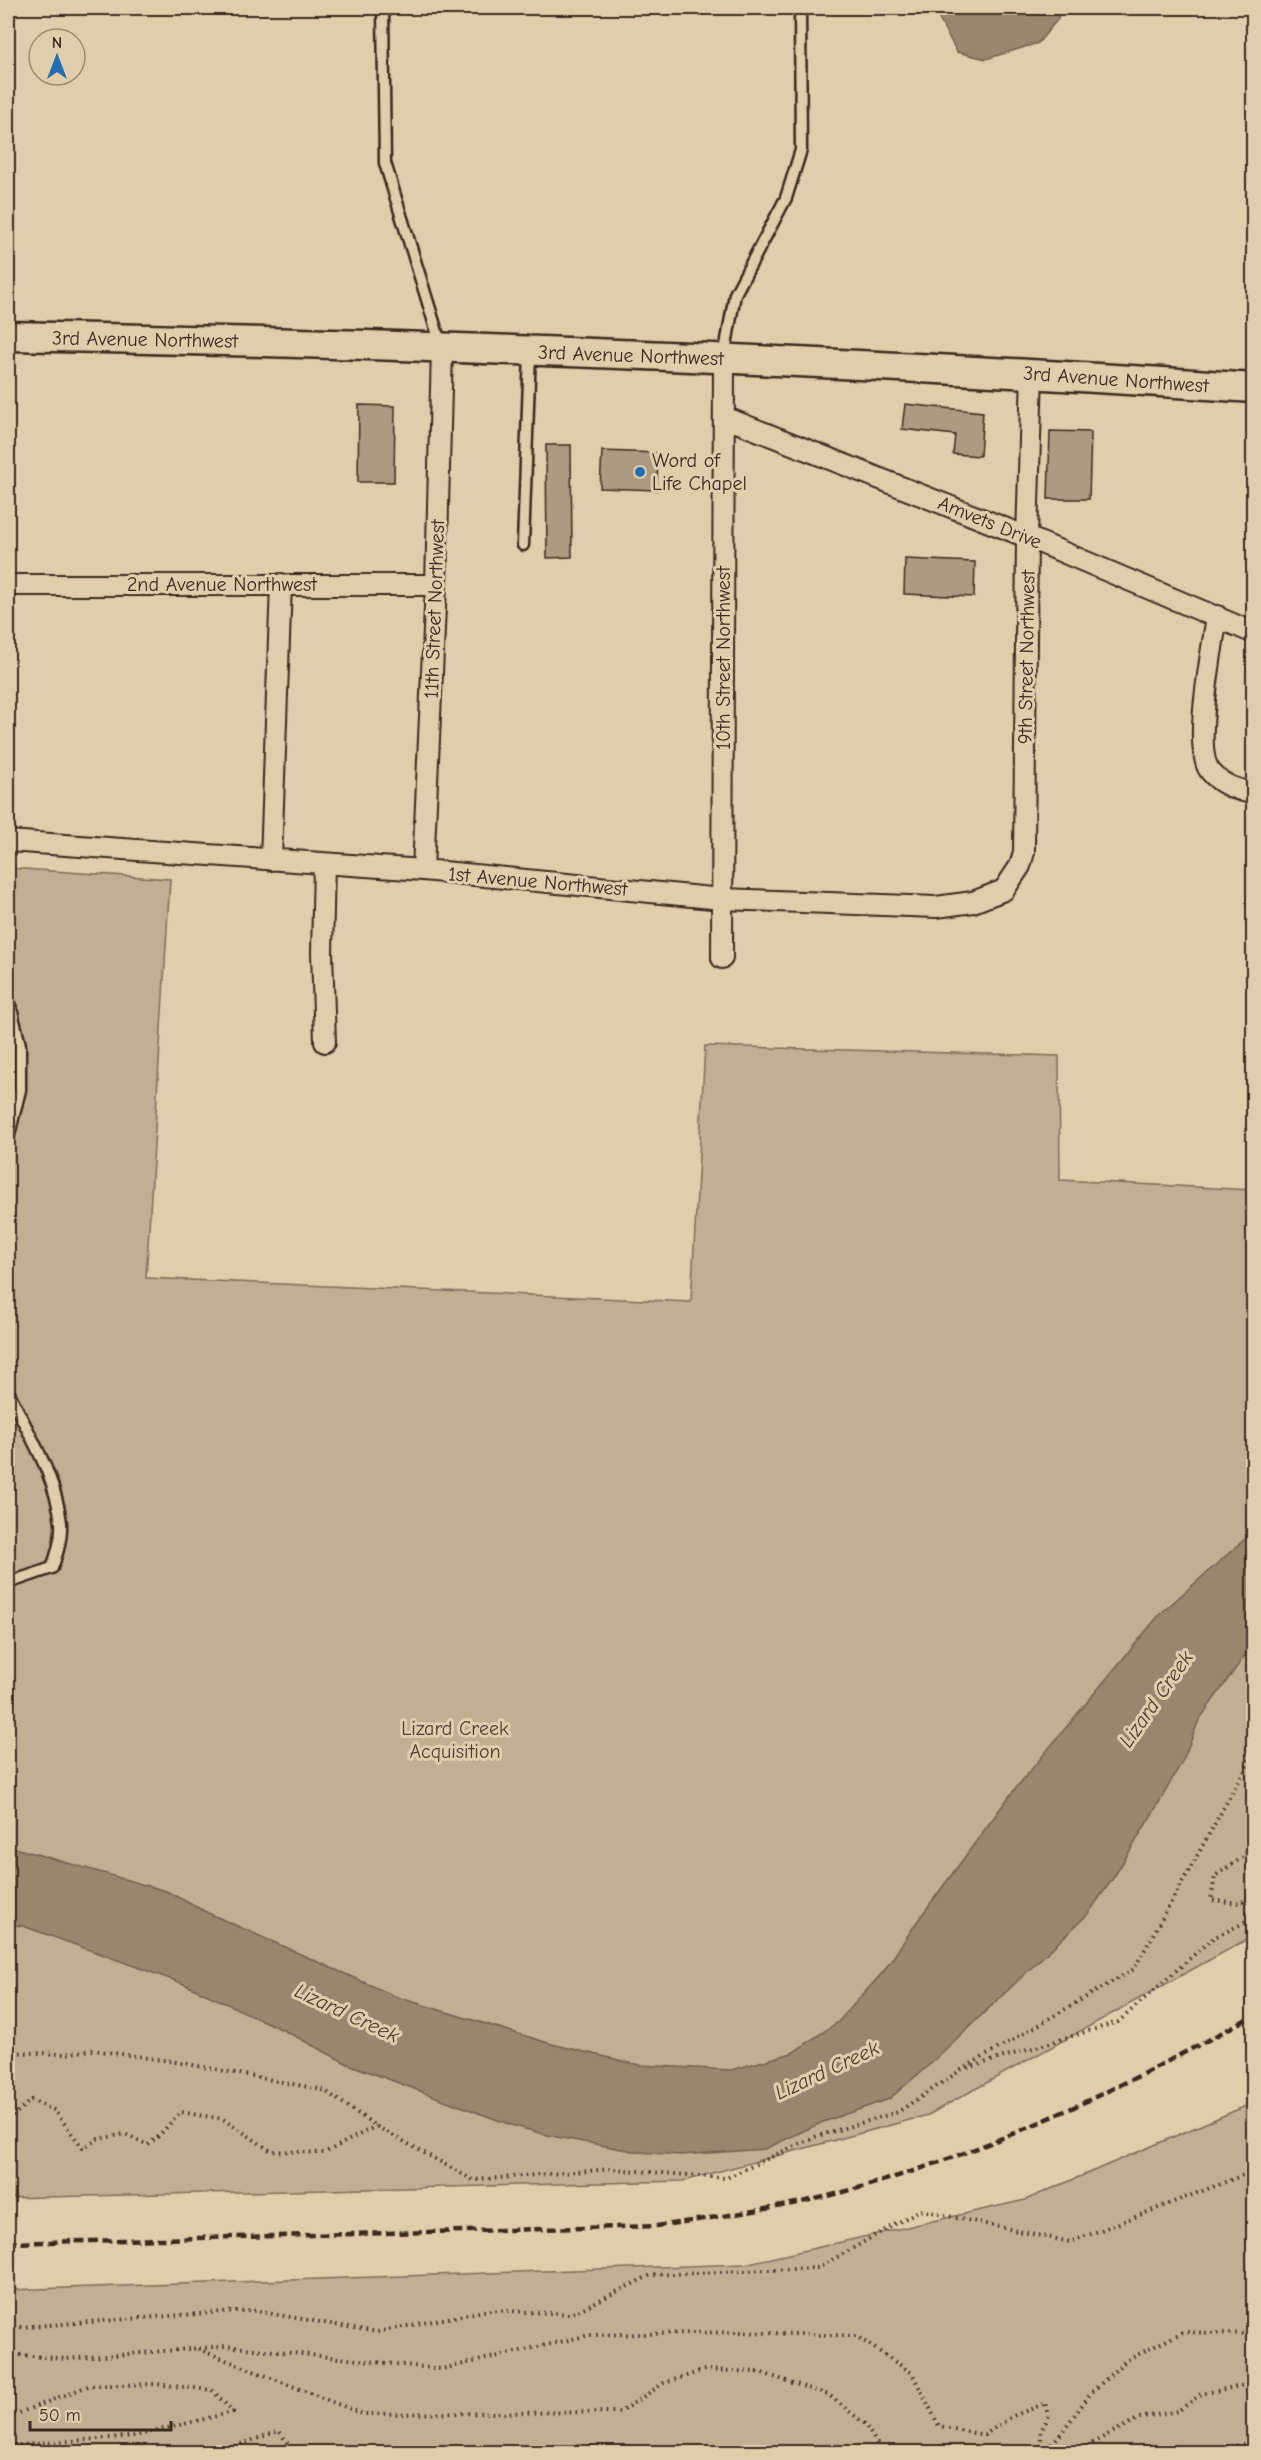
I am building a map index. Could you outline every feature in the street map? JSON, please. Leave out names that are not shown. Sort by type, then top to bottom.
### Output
[{"type":"main road","name":"3rd Avenue Northwest","points":[[8,336],[724,358],[1032,373],[1254,388]]},
{"type":"street","name":"11th Street Northwest","points":[[423,870],[436,585],[442,348]]},
{"type":"street","name":"10th Street Northwest","points":[[722,958],[724,358]]},
{"type":"street","name":"9th Street Northwest","points":[[1024,832],[1032,373]]},
{"type":"street","name":"Amvets Drive","points":[[723,417],[1028,537],[1254,633]]},
{"type":"street","points":[[271,860],[281,584]]},
{"type":"street","name":"2nd Avenue Northwest","points":[[8,585],[436,585]]},
{"type":"street","points":[[1217,616],[1204,715],[1203,748],[1208,770],[1227,787],[1254,794]]},
{"type":"street","name":"1st Avenue Northwest","points":[[8,841],[423,870],[722,899],[936,907],[974,902],[1004,890],[1013,878],[1024,852],[1024,832]]},
{"type":"street","points":[[324,864],[322,953],[326,1042]]},
{"type":"lane","points":[[383,8],[385,163],[442,348]]},
{"type":"lane","points":[[724,358],[735,294],[786,198],[801,150],[800,8]]},
{"type":"lane","points":[[524,545],[530,352]]},
{"type":"lane","points":[[8,996],[20,1045],[20,1090],[8,1139]]},
{"type":"lane","points":[[8,1391],[53,1483],[61,1524],[59,1547],[52,1568],[8,1583]]},
{"type":"path","points":[[8,2052],[64,2054],[93,2050],[177,2062],[324,2090],[376,2126],[473,2180],[612,2169],[726,2178],[814,2137],[898,2112],[961,2070],[1134,1969],[1248,1764],[1249,1728],[1254,1720]]},
{"type":"path","points":[[1254,1843],[1243,1857],[1215,1876],[1211,1900],[1240,1903],[1254,1895]]},
{"type":"path","points":[[961,2070],[1118,2022],[1213,1938],[1254,1918]]},
{"type":"path","points":[[8,2120],[31,2100],[54,2110],[83,2148],[98,2139],[125,2134],[148,2145],[180,2112],[224,2119],[271,2151],[324,2153],[376,2126]]},
{"type":"path","points":[[8,2328],[250,2310],[377,2332],[489,2310],[571,2314],[651,2275],[818,2268],[920,2210],[1070,2242],[1254,2172]]},
{"type":"path","points":[[8,2354],[67,2359],[226,2346],[442,2369],[590,2335],[740,2331],[856,2336],[912,2373],[939,2426],[984,2435],[1013,2416],[1046,2403],[1049,2416],[1041,2431],[1042,2452]]},
{"type":"path","points":[[1042,2452],[1059,2436],[1091,2393],[1125,2361],[1183,2332],[1254,2334]]},
{"type":"path","points":[[196,2349],[363,2414],[620,2412],[664,2383],[705,2370],[759,2372],[829,2395],[865,2424],[882,2452]]},
{"type":"path","points":[[1076,2452],[1139,2418],[1178,2411],[1201,2394],[1254,2383]]},
{"type":"path","points":[[8,2414],[14,2415],[88,2386],[155,2384],[212,2390],[232,2412],[135,2436],[8,2446]]},
{"type":"path","points":[[218,2452],[279,2432],[294,2452]]},
{"type":"path","points":[[1207,2452],[1254,2442]]},
{"type":"green space","name":"Lizard Creek Acquisition","points":[[8,868],[170,879],[146,1278],[691,1302],[705,1046],[1059,1056],[1060,1180],[1253,1190],[1253,1936],[928,2115],[683,2181],[8,2198]]},
{"type":"green space","points":[[1253,2103],[1253,2452],[8,2452],[8,2290],[745,2264],[1025,2200]]},
{"type":"water","points":[[939,8],[1059,8],[1058,19],[1038,43],[986,59],[957,52],[939,19]]},
{"type":"water","name":"Lizard Creek","points":[[1253,1532],[1253,1644],[1199,1720],[1184,1758],[1160,1801],[1114,1877],[1087,1915],[929,2065],[889,2099],[823,2122],[765,2149],[681,2155],[638,2152],[551,2136],[511,2125],[348,2064],[285,2031],[184,1984],[23,1926],[8,1924],[8,1846],[166,1891],[208,1913],[397,1997],[552,2044],[639,2065],[731,2070],[792,2053],[838,2022],[884,1971],[919,1919],[1011,1794],[1160,1614]]},
{"type":"building","points":[[905,404],[983,412],[980,456],[953,454],[955,435],[902,429]]},
{"type":"building","points":[[359,405],[395,406],[394,482],[358,482]]},
{"type":"building","points":[[1050,431],[1091,432],[1089,499],[1048,499]]},
{"type":"building","points":[[546,445],[571,445],[572,557],[547,558]]},
{"type":"building","points":[[602,451],[658,453],[657,490],[600,488]]},
{"type":"building","points":[[905,559],[975,562],[974,597],[904,594]]},
{"type":"railway","points":[[8,2243],[657,2226],[769,2208],[836,2194],[890,2178],[998,2140],[1102,2094],[1254,2015]]},
{"type":"place","name":"Word of Life Chapel","points":[[640,472]]}]
